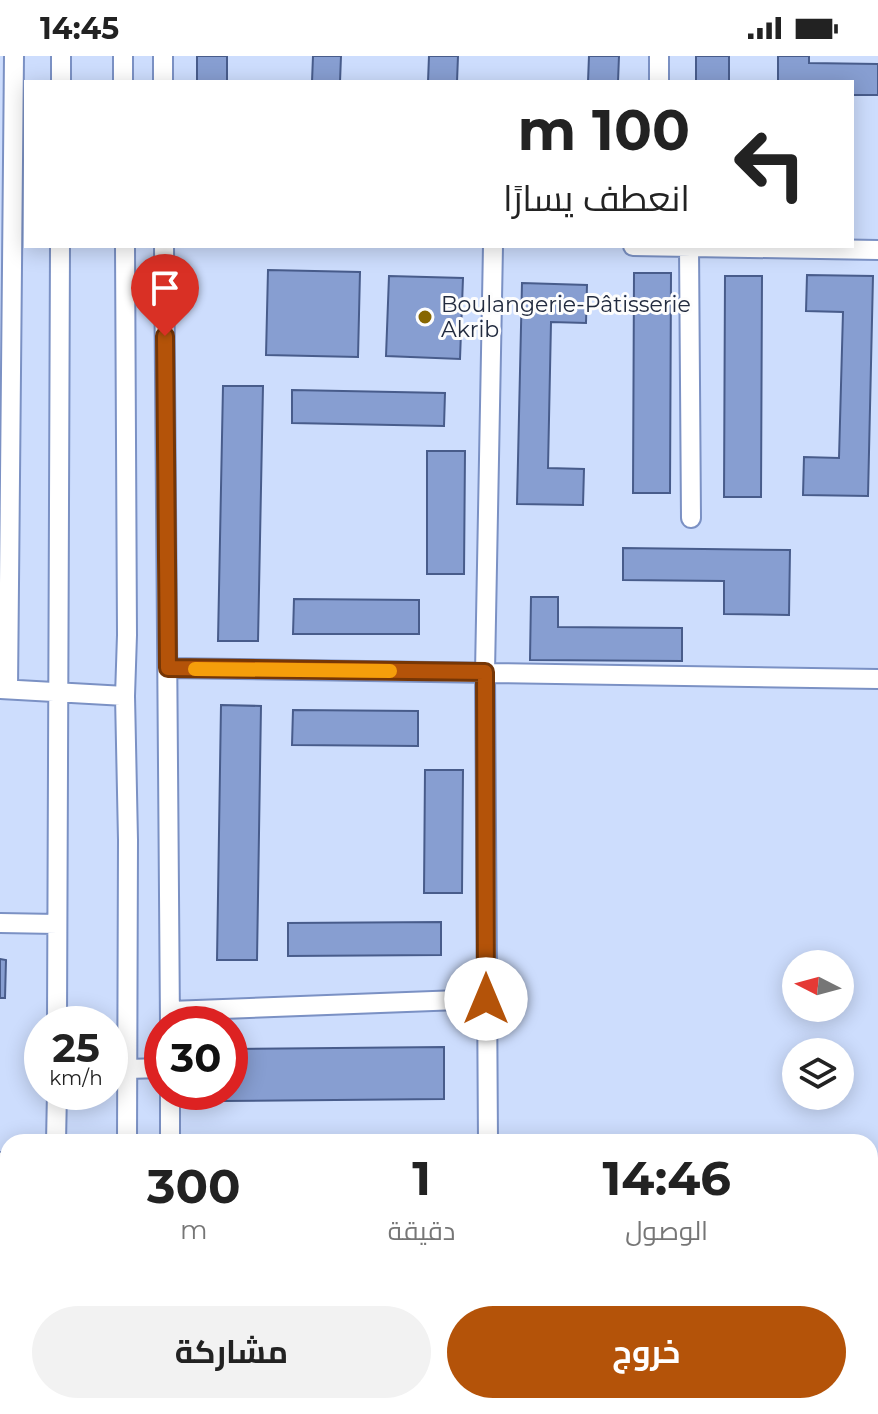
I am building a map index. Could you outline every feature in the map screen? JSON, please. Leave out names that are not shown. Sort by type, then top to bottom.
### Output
[{"type":"street","points":[[14,56],[4,689],[125,696]]},
{"type":"street","points":[[61,56],[61,80]]},
{"type":"street","points":[[123,56],[123,80]]},
{"type":"street","points":[[163,56],[163,80]]},
{"type":"street","points":[[659,56],[659,80]]},
{"type":"street","points":[[57,1006],[60,248]]},
{"type":"street","points":[[125,248],[127,1006]]},
{"type":"street","points":[[164,248],[170,1006]]},
{"type":"street","points":[[488,1134],[485,672],[493,248]]},
{"type":"street","points":[[689,248],[691,518]]},
{"type":"street","points":[[752,248],[878,250]]},
{"type":"street","points":[[168,668],[878,679]]},
{"type":"street","points":[[0,923],[57,924]]},
{"type":"street","points":[[248,1013],[486,999]]},
{"type":"street","points":[[56,1134],[57,1110]]},
{"type":"street","points":[[127,1110],[127,1134]]},
{"type":"street","points":[[170,1110],[170,1134]]},
{"type":"building","points":[[197,56],[227,56],[227,80],[197,80]]},
{"type":"building","points":[[313,56],[341,56],[340,80],[312,80]]},
{"type":"building","points":[[429,56],[458,56],[457,80],[428,80]]},
{"type":"building","points":[[589,56],[619,56],[618,80],[588,80]]},
{"type":"building","points":[[696,56],[729,56],[729,80],[696,80]]},
{"type":"building","points":[[778,56],[809,56],[809,63],[878,64],[878,95],[854,95],[854,80],[778,80]]},
{"type":"building","points":[[268,270],[360,272],[358,357],[266,355]]},
{"type":"building","points":[[634,273],[671,273],[670,493],[633,493]]},
{"type":"building","points":[[807,275],[873,276],[868,496],[803,495],[804,457],[839,458],[843,312],[806,311]]},
{"type":"building","name":"Boulangerie-Pâtisserie Akrib","points":[[389,276],[463,278],[460,359],[386,356]]},
{"type":"building","points":[[725,276],[762,276],[761,497],[724,497]]},
{"type":"building","points":[[522,283],[587,285],[586,323],[551,322],[548,468],[584,469],[583,505],[517,504]]},
{"type":"building","points":[[223,386],[263,386],[258,641],[218,641]]},
{"type":"building","points":[[292,390],[445,393],[444,426],[292,423]]},
{"type":"building","points":[[427,451],[465,451],[464,574],[427,574]]},
{"type":"building","points":[[623,548],[790,550],[789,615],[724,614],[724,581],[623,580]]},
{"type":"building","points":[[531,597],[558,597],[558,627],[682,628],[682,661],[530,660]]},
{"type":"building","points":[[294,599],[419,600],[419,634],[293,634]]},
{"type":"building","points":[[221,705],[261,706],[257,960],[217,960]]},
{"type":"building","points":[[293,710],[418,711],[418,746],[292,745]]},
{"type":"building","points":[[425,770],[463,770],[462,893],[424,893]]},
{"type":"building","points":[[441,922],[441,955],[288,956],[288,923]]},
{"type":"building","points":[[0,959],[6,960],[5,998],[0,998]]},
{"type":"building","points":[[444,1047],[444,1099],[248,1101],[248,1049]]},
{"type":"slow traffic","points":[[195,669],[390,671]]},
{"type":"place","name":"Boulangerie-Pâtisserie Akrib","points":[[425,317]]},
{"type":"route","points":[[165,336],[168,668],[485,672],[486,999]]}]
